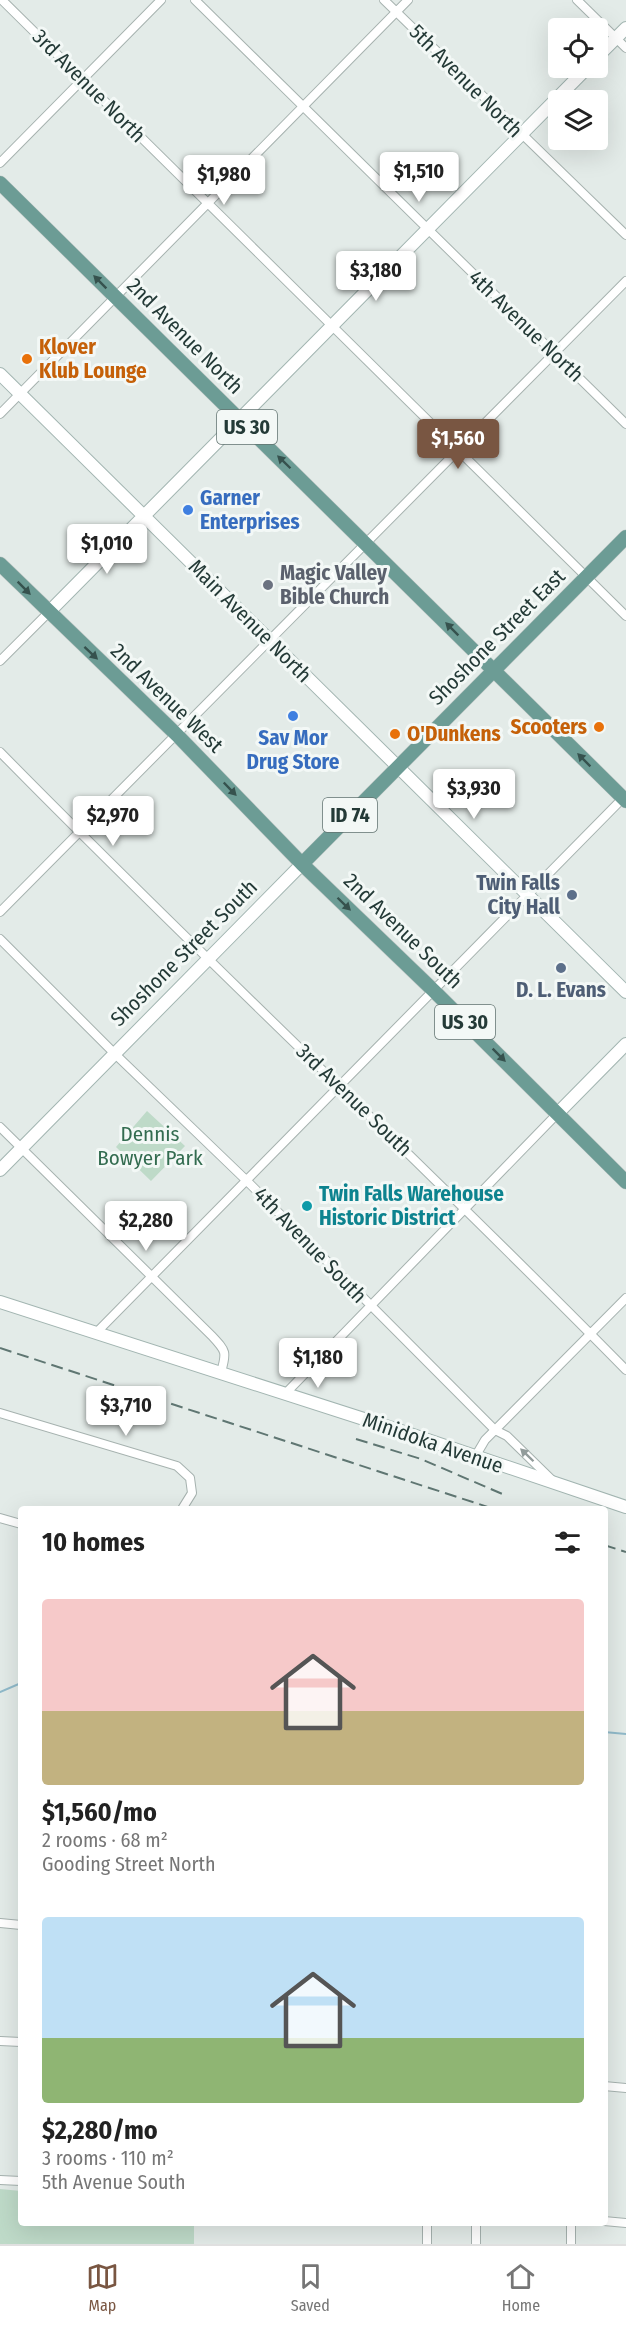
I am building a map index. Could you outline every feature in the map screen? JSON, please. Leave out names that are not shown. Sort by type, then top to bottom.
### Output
[{"type":"main road","name":"2nd Avenue North","points":[[0,183],[494,670]]},
{"type":"main road","name":"Shoshone Street East","points":[[398,766],[626,537]]},
{"type":"main road","name":"2nd Avenue West","points":[[0,564],[48,613],[177,735],[302,864]]},
{"type":"main road","name":"US 30","points":[[494,670],[625,798]]},
{"type":"main road","name":"Shoshone Street South","points":[[302,864],[398,766]]},
{"type":"main road","name":"2nd Avenue South","points":[[302,864],[434,991],[626,1182]]},
{"type":"street","name":"3rd Avenue North","points":[[2,0],[626,616]]},
{"type":"street","points":[[0,163],[161,0]]},
{"type":"street","name":"4th Avenue North","points":[[195,0],[626,424]]},
{"type":"street","name":"5th Avenue North","points":[[384,0],[626,236]]},
{"type":"street","points":[[0,414],[408,0]]},
{"type":"street","points":[[577,0],[626,48]]},
{"type":"street","points":[[608,46],[626,28]]},
{"type":"street","points":[[0,661],[577,78]]},
{"type":"street","points":[[0,912],[626,281]]},
{"type":"street","name":"Main Avenue North","points":[[0,374],[626,992]]},
{"type":"street","name":"3rd Avenue South","points":[[0,752],[79,833],[466,1208],[626,1370]]},
{"type":"street","points":[[97,1332],[625,798]]},
{"type":"street","name":"Shoshone Street South","points":[[0,1170],[302,864]]},
{"type":"street","name":"4th Avenue South","points":[[0,939],[115,1054],[247,1180],[495,1430],[507,1436],[556,1484]]},
{"type":"street","points":[[285,1394],[626,1044]]},
{"type":"street","points":[[0,1127],[224,1350],[226,1356],[221,1372]]},
{"type":"street","points":[[475,1457],[484,1440],[626,1298]]},
{"type":"street","name":"Minidoka Avenue","points":[[0,1302],[398,1430],[626,1508]]},
{"type":"street","points":[[0,1413],[177,1466],[190,1478],[192,1493],[183,1506]]},
{"type":"street","points":[[0,1518],[18,1523]]},
{"type":"street","points":[[0,1923],[18,1925]]},
{"type":"street","points":[[0,2041],[18,2042]]},
{"type":"street","points":[[608,2086],[626,2088]]},
{"type":"street","points":[[0,2180],[18,2181]]},
{"type":"street","points":[[608,2221],[626,2223]]},
{"type":"street","points":[[427,2226],[427,2244]]},
{"type":"street","points":[[476,2226],[476,2244]]},
{"type":"street","points":[[571,2226],[571,2244]]},
{"type":"green space","name":"Dennis Bowyer Park","points":[[147,1111],[185,1146],[151,1181],[116,1147]]},
{"type":"green space","points":[[0,2189],[18,2191],[18,2226],[194,2226],[194,2244],[0,2244]]},
{"type":"waterway","points":[[0,1692],[18,1684]]},
{"type":"waterway","points":[[608,1732],[626,1734]]},
{"type":"railway","points":[[0,1348],[485,1506]]},
{"type":"railway","points":[[356,1439],[421,1459],[507,1496]]},
{"type":"railway","points":[[608,1546],[626,1552]]},
{"type":"place","name":"Klover Klub Lounge","points":[[27,359]]},
{"type":"place","name":"Garner Enterprises","points":[[188,510]]},
{"type":"place","name":"Magic Valley Bible Church","points":[[268,585]]},
{"type":"place","name":"Sav Mor Drug Store","points":[[293,716]]},
{"type":"place","name":"Scooters","points":[[599,727]]},
{"type":"place","name":"O'Dunkens","points":[[395,734]]},
{"type":"place","name":"Twin Falls City Hall","points":[[572,895]]},
{"type":"place","name":"D. L. Evans","points":[[561,968]]},
{"type":"place","name":"Twin Falls Warehouse Historic District","points":[[307,1206]]}]
